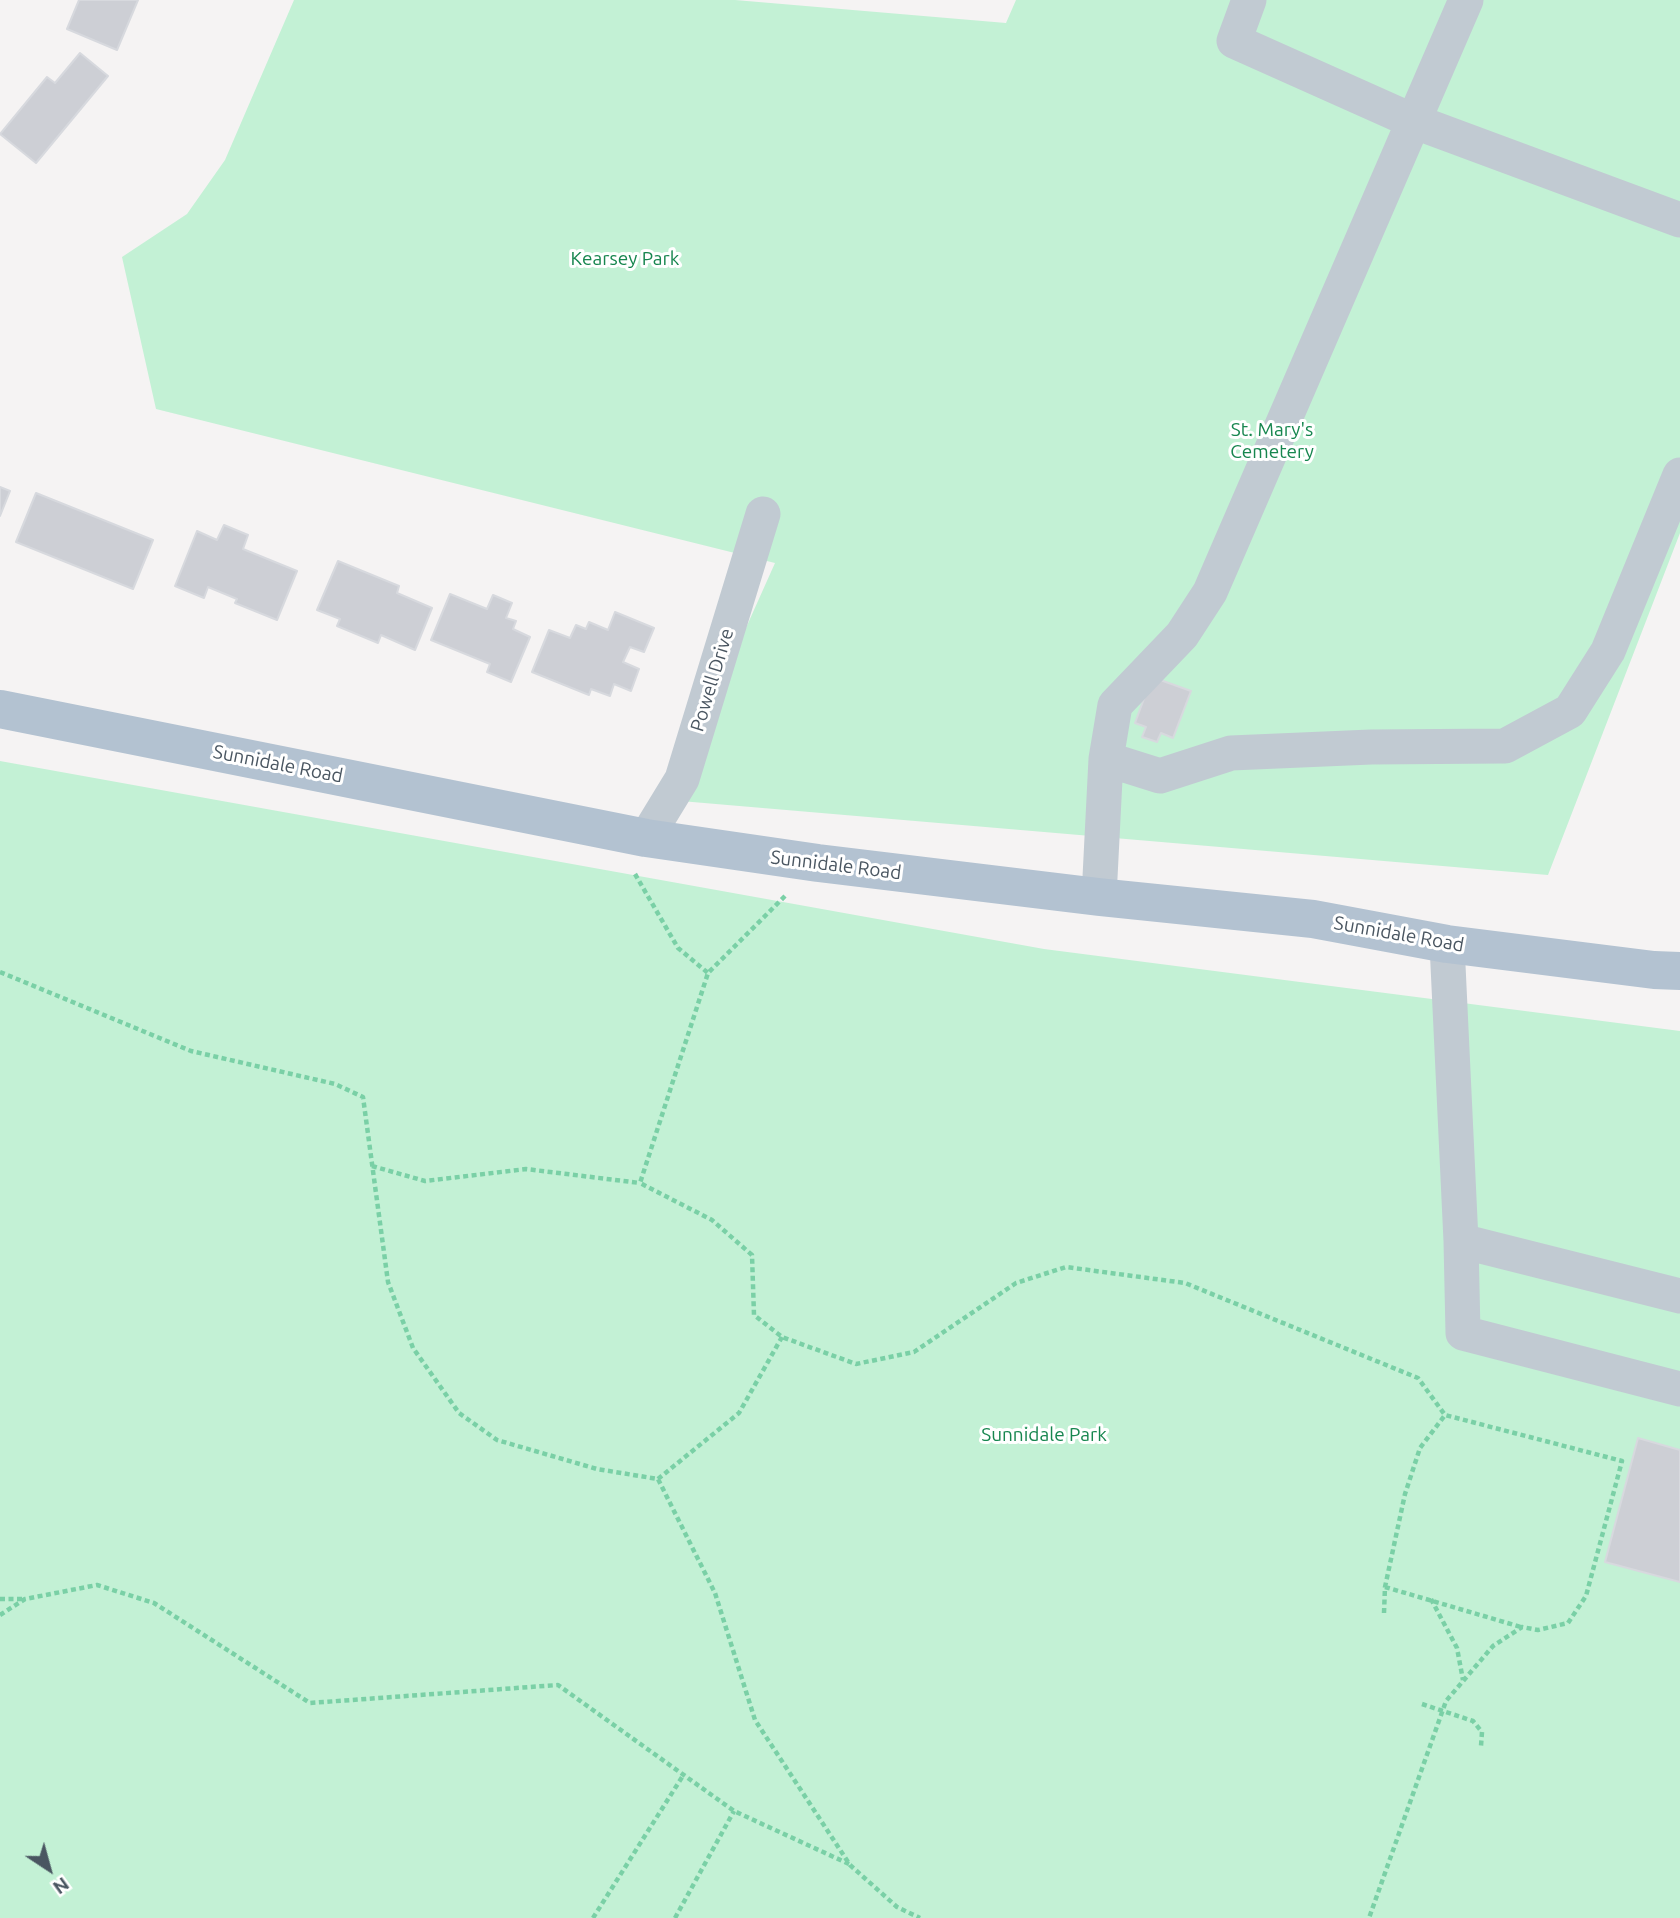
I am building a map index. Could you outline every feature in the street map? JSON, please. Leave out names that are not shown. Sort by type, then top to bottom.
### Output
[{"type":"main road","name":"Sunnidale Road","points":[[0,709],[646,838],[818,863],[1099,897],[1313,919],[1447,944],[1680,971]]},
{"type":"street","points":[[1249,0],[1234,41],[1413,121],[1680,220]]},
{"type":"street","points":[[1099,897],[1106,760],[1115,705],[1182,635],[1210,592],[1466,0]]},
{"type":"street","points":[[1106,760],[1160,776],[1231,752],[1504,746],[1570,711],[1608,651],[1680,475]]},
{"type":"street","name":"Powell Drive","points":[[646,838],[682,779],[763,514]]},
{"type":"street","points":[[1447,944],[1463,1334],[1680,1389]]},
{"type":"street","points":[[1461,1241],[1680,1296]]},
{"type":"path","points":[[609,830],[678,948],[708,973]]},
{"type":"path","points":[[640,1183],[708,973],[818,863]]},
{"type":"path","points":[[0,972],[191,1051],[335,1084],[363,1097],[388,1282],[413,1348],[459,1413],[497,1440],[597,1469],[658,1479],[739,1413],[782,1337]]},
{"type":"path","points":[[372,1166],[425,1181],[526,1169],[640,1183],[712,1220],[752,1255],[754,1315],[782,1337],[856,1364],[914,1352],[1016,1283],[1066,1267],[1185,1283],[1418,1378],[1445,1415],[1622,1461],[1586,1596],[1568,1623],[1538,1630],[1521,1627],[1385,1587]]},
{"type":"path","points":[[1384,1613],[1385,1587],[1405,1494],[1420,1448],[1445,1415]]},
{"type":"path","points":[[658,1479],[715,1593],[755,1720],[849,1865],[897,1907],[920,1918]]},
{"type":"path","points":[[0,1599],[25,1599],[97,1585],[154,1603],[310,1703],[558,1685],[734,1811],[849,1865]]},
{"type":"path","points":[[0,1615],[25,1599]]},
{"type":"path","points":[[1431,1599],[1457,1648],[1463,1680]]},
{"type":"path","points":[[1370,1918],[1446,1701],[1493,1646],[1521,1627]]},
{"type":"path","points":[[1422,1704],[1473,1721],[1482,1732],[1481,1746]]},
{"type":"path","points":[[593,1918],[684,1774]]},
{"type":"path","points":[[675,1918],[734,1811]]},
{"type":"green space","name":"St. Mary's Cemetery","points":[[294,0],[735,0],[1006,23],[1016,0],[1680,0],[1680,533],[1548,875],[669,800],[775,563],[156,409],[122,257],[187,214],[225,160]]},
{"type":"green space","name":"Sunnidale Park","points":[[0,761],[1044,949],[1680,1031],[1680,1918],[0,1918]]},
{"type":"building","points":[[79,0],[138,0],[117,50],[67,29]]},
{"type":"building","points":[[80,53],[108,76],[36,163],[0,134],[47,77],[55,83]]},
{"type":"building","points":[[0,487],[10,491],[0,516]]},
{"type":"building","points":[[36,493],[153,540],[133,589],[16,542]]},
{"type":"building","points":[[224,525],[248,535],[243,549],[297,571],[277,620],[235,603],[237,599],[208,587],[204,598],[175,586],[197,531],[217,540]]},
{"type":"building","points":[[338,561],[399,586],[397,593],[432,608],[415,650],[381,635],[378,643],[337,626],[340,619],[317,610]]},
{"type":"building","points":[[450,594],[487,609],[493,595],[512,603],[506,618],[516,621],[513,629],[530,637],[511,682],[487,672],[490,664],[431,640]]},
{"type":"building","points":[[615,612],[654,628],[644,652],[630,647],[623,662],[639,669],[631,691],[614,684],[610,696],[591,689],[589,695],[532,672],[549,630],[570,638],[576,625],[586,629],[589,622],[608,630]]},
{"type":"building","points":[[1152,677],[1191,691],[1173,738],[1161,733],[1157,742],[1142,737],[1146,727],[1135,723]]},
{"type":"building","points":[[1638,1438],[1680,1450],[1680,1582],[1605,1562]]},
{"type":"park label","name":"Kearsey Park","points":[[625,259]]}]
